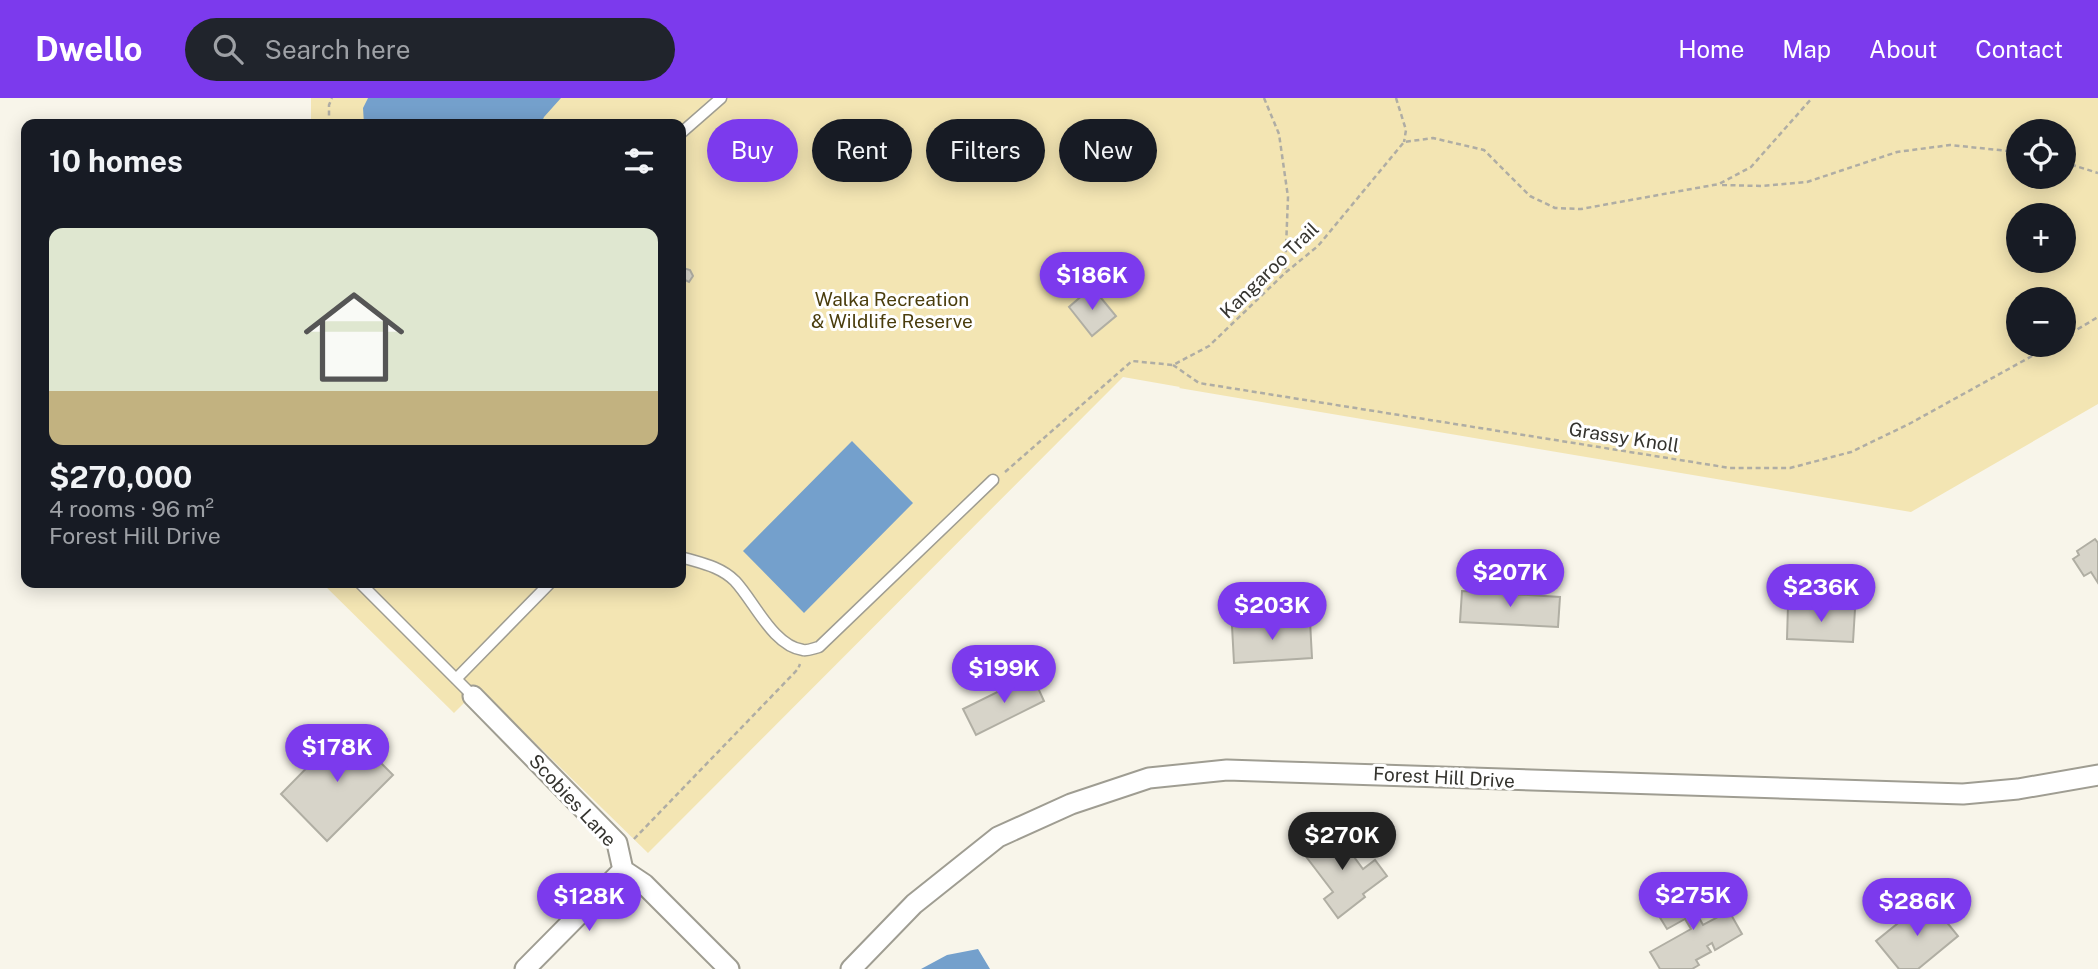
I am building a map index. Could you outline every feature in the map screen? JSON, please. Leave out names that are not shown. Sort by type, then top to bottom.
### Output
[{"type":"street","name":"Scobies Lane","points":[[473,696],[617,843],[622,861],[525,969]]},
{"type":"street","name":"Forest Hill Drive","points":[[851,969],[914,904],[998,837],[1071,804],[1149,778],[1227,770],[1963,794],[2018,789],[2098,775]]},
{"type":"street","points":[[622,861],[729,969]]},
{"type":"lane","points":[[686,128],[721,98]]},
{"type":"lane","points":[[686,558],[714,566],[734,581],[764,621],[788,643],[804,651],[819,647],[993,480]]},
{"type":"lane","points":[[365,588],[473,696]]},
{"type":"lane","points":[[456,678],[545,588]]},
{"type":"path","points":[[329,119],[332,98]]},
{"type":"path","points":[[1264,98],[1279,134],[1288,197],[1285,273]]},
{"type":"path","points":[[1396,98],[1406,130],[1404,142],[1433,138],[1484,150],[1530,196],[1555,208],[1581,209],[1719,184],[1762,186],[1807,181],[1897,152],[1950,145],[2006,151]]},
{"type":"path","points":[[1719,184],[1751,167],[1812,98]]},
{"type":"path","name":"Kangaroo Trail","points":[[1173,365],[1209,346],[1285,273],[1318,246],[1404,142]]},
{"type":"path","points":[[2076,166],[2098,173]]},
{"type":"path","points":[[2076,330],[2098,317]]},
{"type":"path","name":"Grassy Knoll","points":[[1173,365],[1199,383],[1730,468],[1790,468],[1851,452],[2030,357]]},
{"type":"path","points":[[993,480],[1132,361],[1173,365]]},
{"type":"path","points":[[622,861],[798,669],[804,651]]},
{"type":"green space","name":"Walka Recreation & Wildlife Reserve","points":[[311,98],[2098,98],[2098,404],[1911,512],[1123,377],[648,853],[479,688],[454,713],[327,588],[686,588],[686,119],[311,119]]},
{"type":"water","points":[[368,98],[561,98],[543,119],[364,119],[363,108]]},
{"type":"water","points":[[852,441],[913,503],[804,613],[743,551]]},
{"type":"water","points":[[978,949],[990,969],[921,969],[947,955]]},
{"type":"building","points":[[686,269],[693,276],[689,282],[686,280]]},
{"type":"building","points":[[1092,287],[1116,316],[1092,336],[1069,307]]},
{"type":"building","points":[[2095,539],[2098,543],[2098,583],[2091,572],[2084,576],[2073,559],[2079,555],[2077,551]]},
{"type":"building","points":[[1462,591],[1560,597],[1558,627],[1460,622]]},
{"type":"building","points":[[1788,605],[1855,609],[1853,642],[1787,639]]},
{"type":"building","points":[[1310,621],[1312,658],[1234,663],[1232,626]]},
{"type":"building","points":[[1032,675],[1044,701],[976,735],[963,709]]},
{"type":"building","points":[[346,728],[393,775],[327,841],[281,794]]},
{"type":"building","points":[[1332,827],[1363,869],[1375,860],[1387,876],[1338,918],[1324,899],[1333,892],[1301,850]]},
{"type":"building","points":[[1705,885],[1714,902],[1696,912],[1703,925],[1729,911],[1742,934],[1715,950],[1712,943],[1707,946],[1711,952],[1696,960],[1699,965],[1692,969],[1660,969],[1650,952],[1691,929],[1685,919],[1667,929],[1656,911],[1685,892],[1687,896]]},
{"type":"building","points":[[1928,899],[1958,936],[1918,969],[1899,969],[1876,941]]}]
